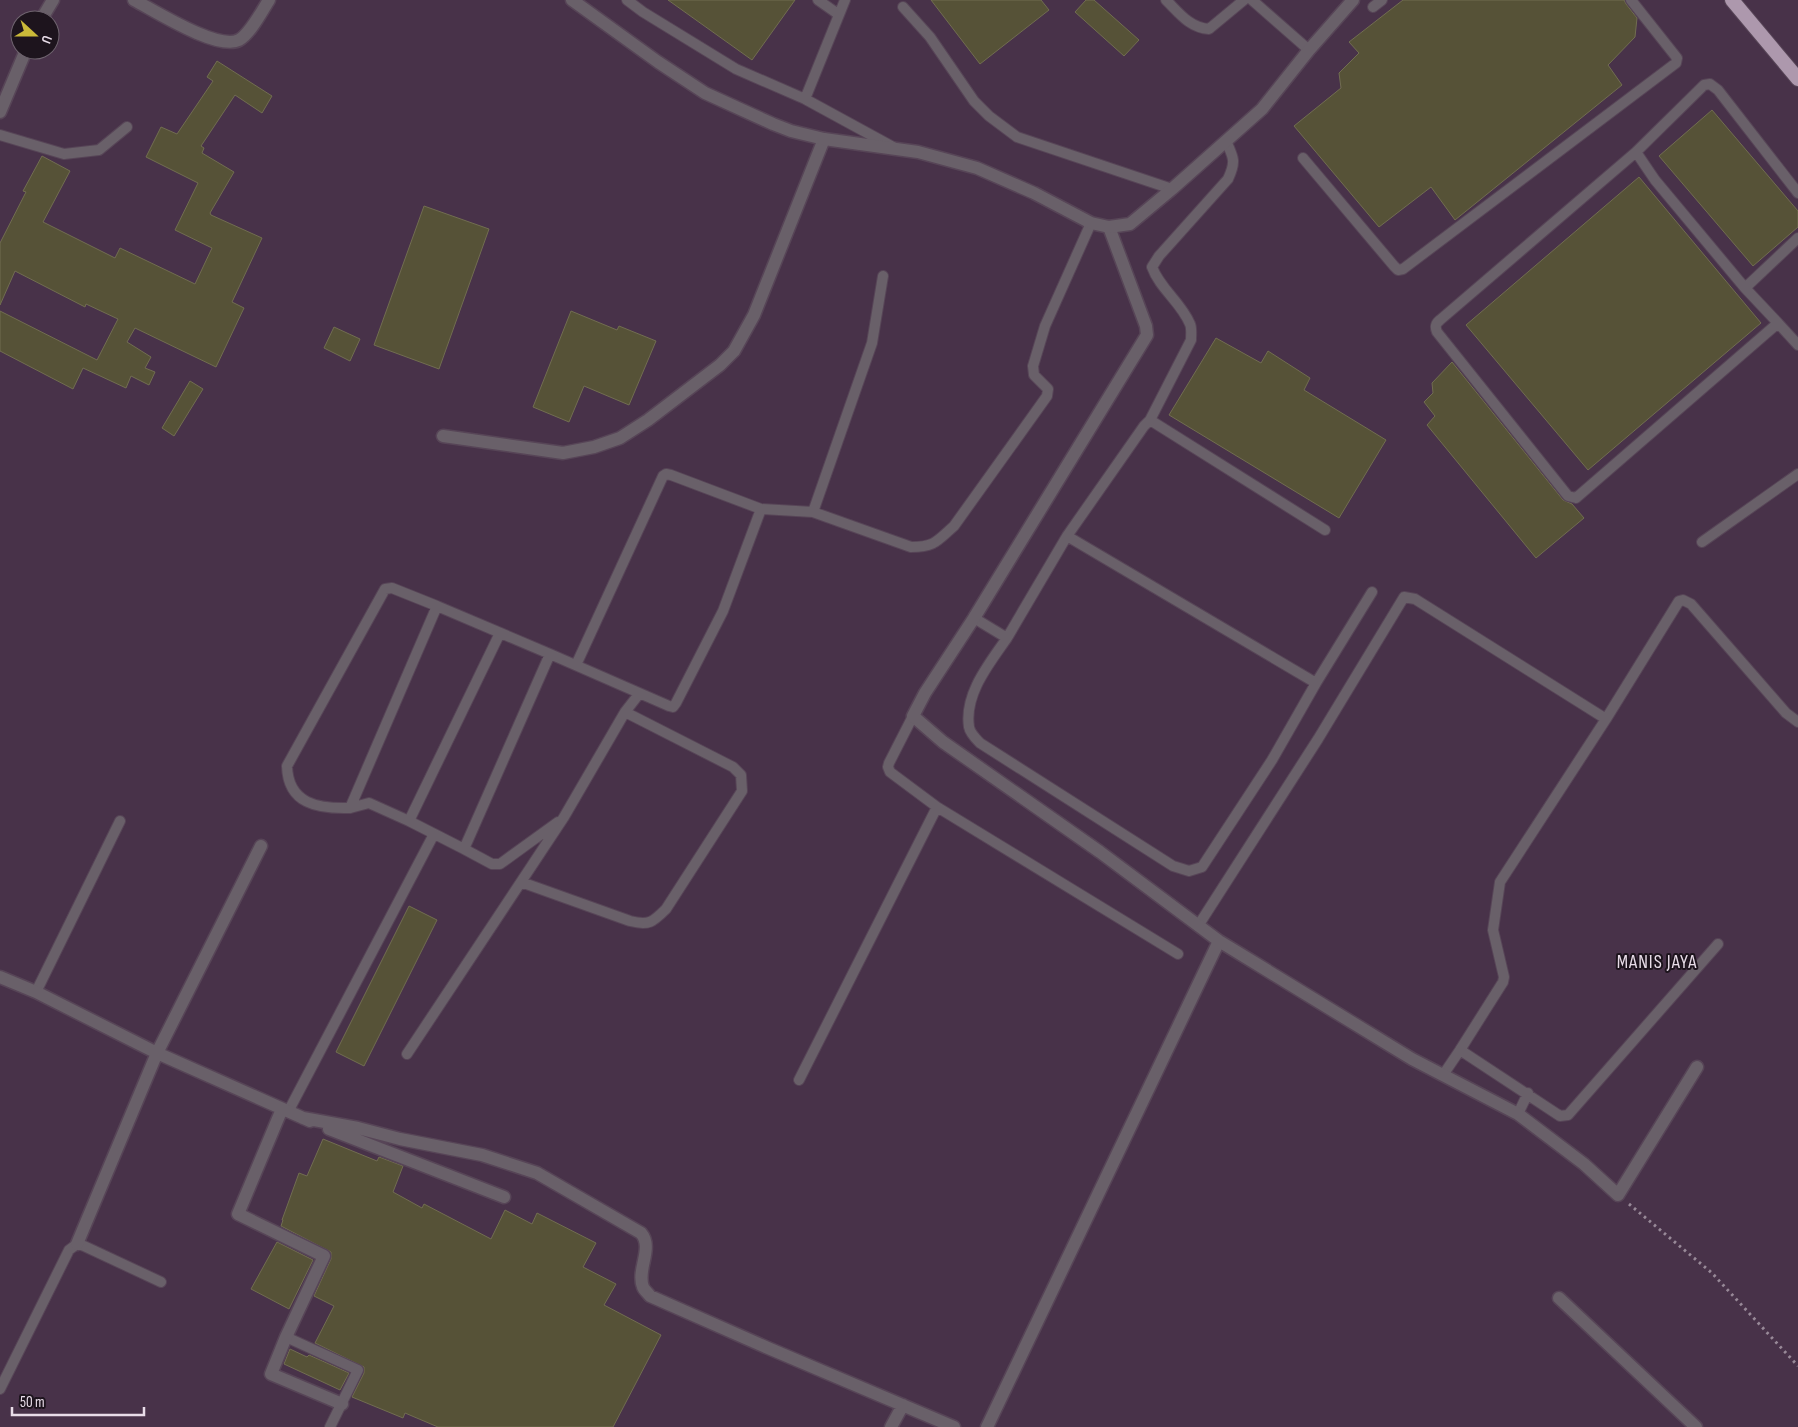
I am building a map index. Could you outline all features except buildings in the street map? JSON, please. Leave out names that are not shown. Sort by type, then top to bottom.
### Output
[{"type":"highway","points":[[1732,0],[1798,79]]},
{"type":"street","points":[[134,0],[193,32],[227,42],[234,42],[246,36],[269,0]]},
{"type":"street","points":[[572,0],[658,62],[705,93],[773,124],[790,131],[824,139],[918,152],[977,168],[1034,193],[1091,223],[1109,227],[1130,224],[1262,109],[1309,50],[1353,0]]},
{"type":"street","points":[[0,112],[22,60]]},
{"type":"street","points":[[443,436],[563,453],[594,447],[620,438],[648,420],[705,376],[734,351],[745,334],[754,316],[824,139]]},
{"type":"street","points":[[1109,227],[1146,326],[1146,335],[974,618],[925,693],[913,716],[943,742],[1100,852],[1219,941],[1412,1059],[1518,1114],[1584,1164],[1618,1195],[1697,1067]]},
{"type":"street","points":[[77,1244],[158,1053],[261,846]]},
{"type":"street","points":[[987,1427],[1219,941]]},
{"type":"street","points":[[0,977],[36,992],[158,1053],[303,1118],[504,1197]]},
{"type":"street","points":[[285,1110],[238,1214],[324,1256],[286,1336],[271,1374],[342,1404]]},
{"type":"street","points":[[303,1118],[358,1128],[482,1156],[537,1173],[641,1233],[646,1242],[641,1278],[643,1288],[650,1296],[954,1427]]},
{"type":"street","points":[[1559,1298],[1696,1427]]},
{"type":"street","points":[[891,1427],[903,1405]]},
{"type":"lane","points":[[627,0],[643,12],[736,69],[805,99],[896,149]]},
{"type":"lane","points":[[818,0],[838,14]]},
{"type":"lane","points":[[805,99],[844,0]]},
{"type":"lane","points":[[1166,0],[1193,25],[1199,29],[1209,29],[1244,0]]},
{"type":"lane","points":[[1252,0],[1309,50]]},
{"type":"lane","points":[[1373,7],[1382,0]]},
{"type":"lane","points":[[1303,158],[1394,266],[1398,270],[1403,268],[1676,63],[1678,58],[1631,0]]},
{"type":"lane","points":[[903,7],[930,37],[974,101],[989,116],[1017,137],[1172,189]]},
{"type":"lane","points":[[1778,323],[1581,495],[1573,498],[1568,496],[1437,332],[1435,327],[1440,320],[1636,152],[1704,85],[1710,84],[1718,90],[1798,193]]},
{"type":"lane","points":[[0,135],[64,154],[99,150],[127,127]]},
{"type":"lane","points":[[1226,142],[1235,159],[1228,180],[1159,256],[1152,267],[1156,278],[1179,305],[1191,325],[1191,340],[1150,420],[1067,536],[1007,638],[979,679],[970,706],[969,729],[980,744],[1173,866],[1189,871],[1202,867],[1272,760],[1316,683],[1372,592]]},
{"type":"lane","points":[[1636,152],[1655,180],[1745,288],[1798,345]]},
{"type":"lane","points":[[576,665],[663,476],[666,474],[761,509],[813,512],[911,547],[927,547],[936,542],[954,526],[1047,396],[1048,389],[1034,375],[1032,366],[1045,326],[1091,223]]},
{"type":"lane","points":[[1745,288],[1798,238]]},
{"type":"lane","points":[[813,512],[872,343],[883,276]]},
{"type":"lane","points":[[1150,420],[1325,530]]},
{"type":"lane","points":[[1702,542],[1798,474]]},
{"type":"lane","points":[[564,817],[500,864],[492,864],[409,821],[368,804],[350,808],[328,808],[298,797],[287,780],[287,766],[385,589],[392,588],[437,606],[672,707],[676,703],[722,612],[761,509]]},
{"type":"lane","points":[[1067,536],[1316,683]]},
{"type":"lane","points":[[1198,926],[1318,739],[1404,597],[1415,599],[1606,719]]},
{"type":"lane","points":[[1442,1075],[1503,982],[1504,977],[1494,930],[1500,882],[1606,719],[1678,601],[1683,600],[1691,604],[1786,713],[1798,722]]},
{"type":"lane","points":[[350,808],[437,606]]},
{"type":"lane","points":[[974,618],[1007,638]]},
{"type":"lane","points":[[409,821],[500,633]]},
{"type":"lane","points":[[464,849],[550,654]]},
{"type":"lane","points":[[407,1054],[564,817],[625,712],[639,694]]},
{"type":"lane","points":[[521,882],[630,921],[648,924],[666,909],[742,791],[742,776],[733,767],[625,712]]},
{"type":"lane","points":[[913,716],[888,767],[890,772],[937,808],[1178,954]]},
{"type":"lane","points":[[799,1080],[937,808]]},
{"type":"lane","points":[[36,992],[120,821]]},
{"type":"lane","points":[[285,1110],[434,834]]},
{"type":"lane","points":[[1460,1050],[1528,1093],[1560,1116],[1571,1113],[1718,944]]},
{"type":"lane","points":[[1518,1114],[1528,1093]]},
{"type":"lane","points":[[0,1388],[69,1250],[77,1244],[161,1282]]},
{"type":"lane","points":[[286,1336],[358,1370],[330,1427]]},
{"type":"path","points":[[1618,1195],[1712,1273],[1798,1366]]},
{"type":"shaded area","points":[[0,0],[1798,0],[1798,1427],[0,1427]]},
{"type":"district","name":"MANIS JAYA","points":[[1657,962]]}]
